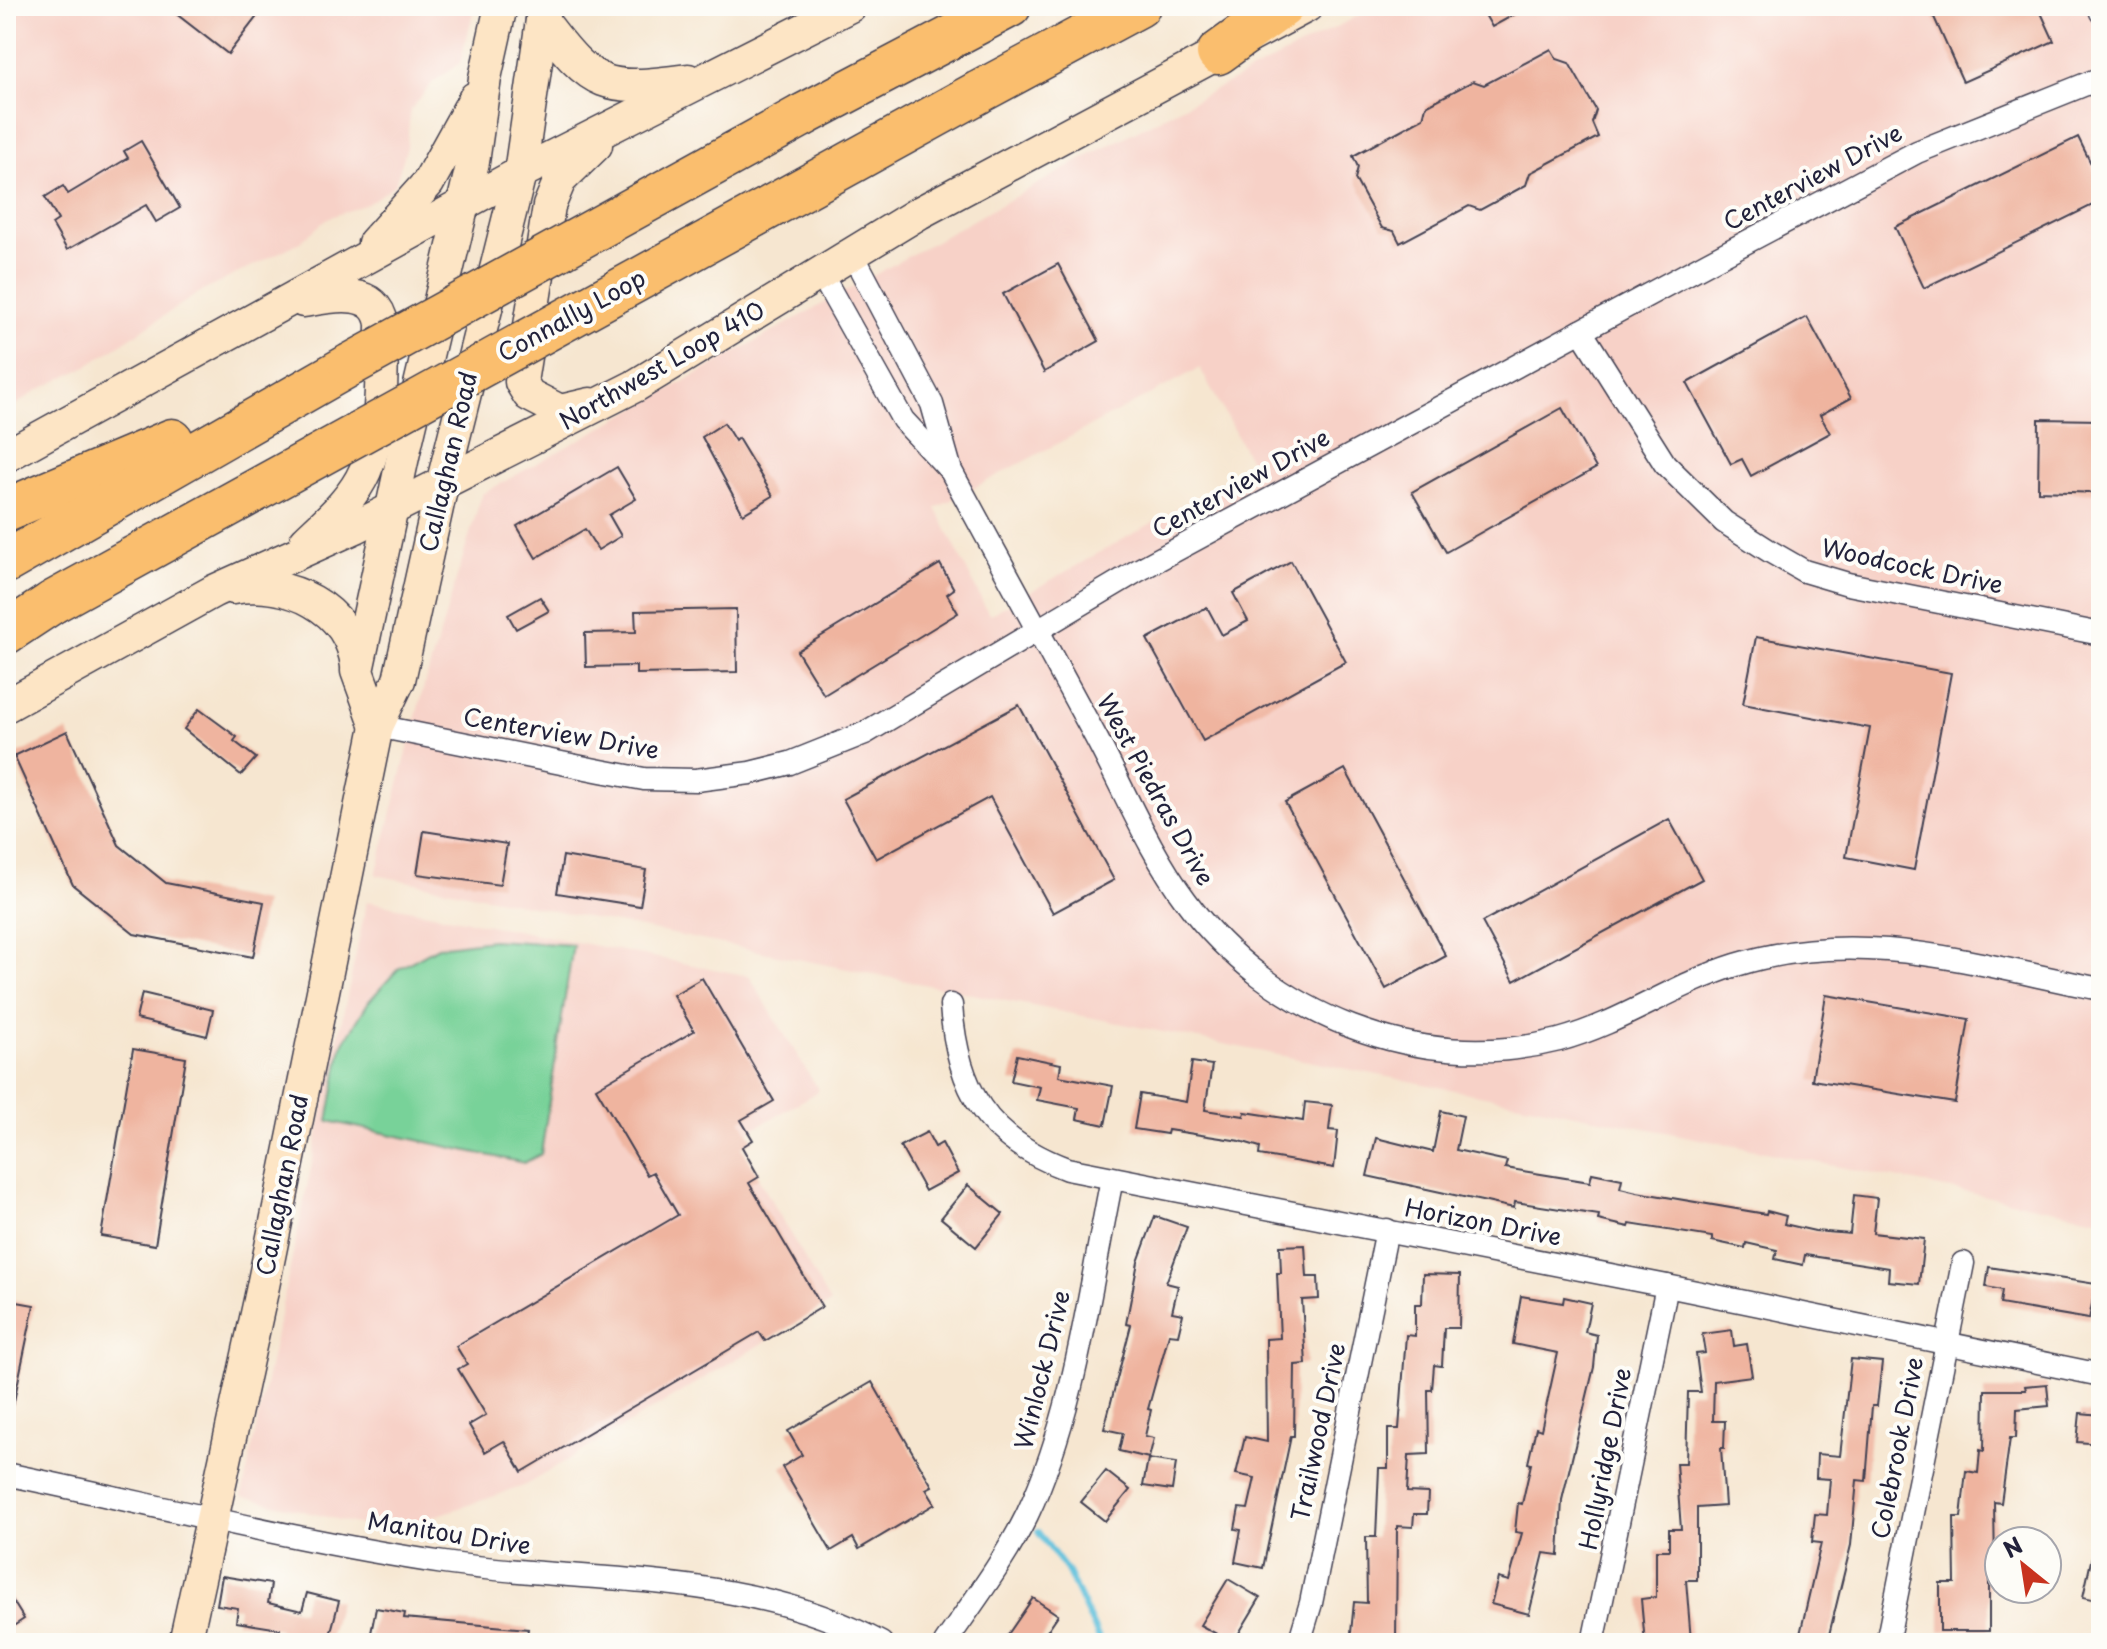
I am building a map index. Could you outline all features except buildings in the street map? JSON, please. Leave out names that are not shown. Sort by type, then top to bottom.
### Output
[{"type":"highway","points":[[6,562],[350,365],[803,115],[1010,6]]},
{"type":"highway","name":"Connally Loop","points":[[6,630],[1139,6]]},
{"type":"highway","points":[[1218,53],[1283,6]]},
{"type":"highway","points":[[6,510],[350,365]]},
{"type":"main road","name":"Callaghan Road","points":[[357,671],[464,205],[485,78],[501,6]]},
{"type":"main road","points":[[6,456],[520,173],[850,6]]},
{"type":"main road","name":"Northwest Loop 410","points":[[6,706],[214,591],[442,485],[635,386],[919,213],[1307,6]]},
{"type":"main road","name":"Callaghan Road","points":[[185,1643],[262,1291],[377,726],[399,680],[442,485],[520,173],[543,13]]},
{"type":"main road","points":[[543,13],[576,62],[606,83],[629,87],[711,77]]},
{"type":"main road","points":[[340,273],[396,221],[428,183],[485,78]]},
{"type":"main road","points":[[619,123],[560,180],[549,206],[521,382],[529,395],[560,411],[574,410],[635,386]]},
{"type":"main road","points":[[282,304],[335,295],[354,297],[372,302],[380,309],[382,324],[379,419],[365,471],[340,508],[289,558]]},
{"type":"main road","points":[[214,591],[257,584],[306,597],[343,625],[354,646],[357,671],[377,726]]},
{"type":"street","points":[[2099,6],[2101,12]]},
{"type":"street","name":"Centerview Drive","points":[[377,726],[644,779],[696,780],[750,773],[803,759],[865,733],[1036,628],[1339,460],[1917,152],[2101,78]]},
{"type":"street","name":"West Piedras Drive","points":[[852,253],[932,404],[951,471],[1165,868],[1209,930],[1264,980],[1332,1020],[1367,1033],[1437,1048],[1476,1050],[1553,1041],[1627,1017],[1732,966],[1800,950],[1844,946],[1921,954],[2101,989]]},
{"type":"street","name":"West Piedras Drive","points":[[820,272],[903,420],[951,471]]},
{"type":"street","name":"Woodcock Drive","points":[[1581,331],[1665,464],[1724,522],[1771,552],[1804,571],[1848,584],[2101,634]]},
{"type":"street","name":"Horizon Drive","points":[[951,1005],[954,1044],[963,1076],[988,1118],[1012,1142],[1039,1159],[1112,1179],[1387,1230],[2101,1375]]},
{"type":"street","name":"Winlock Drive","points":[[945,1643],[1007,1552],[1028,1513],[1056,1441],[1112,1179]]},
{"type":"street","name":"Trailwood Drive","points":[[1299,1643],[1311,1603],[1387,1230]]},
{"type":"street","name":"Colebrook Drive","points":[[1887,1643],[1944,1344],[1963,1263]]},
{"type":"street","name":"Hollyridge Drive","points":[[1593,1643],[1667,1286]]},
{"type":"street","name":"Manitou Drive","points":[[6,1474],[414,1558],[504,1571],[695,1586],[750,1595],[805,1610],[881,1643]]},
{"type":"shaded area","points":[[6,6],[475,6],[460,63],[433,82],[410,111],[407,147],[395,184],[369,203],[328,218],[300,242],[197,294],[86,367],[36,391],[6,412]]},
{"type":"shaded area","points":[[1377,6],[2101,6],[2101,1219],[376,875],[422,693],[482,494],[1088,156]],"holes":[[[1200,368],[1253,466],[989,615],[936,508]]]},
{"type":"shaded area","points":[[367,901],[749,976],[819,1091],[736,1139],[830,1303],[524,1486],[388,1532],[242,1496]]},
{"type":"green space","points":[[492,940],[573,945],[541,1154],[524,1163],[328,1121],[342,1046],[369,1001],[398,969],[438,947]]},
{"type":"waterway","points":[[1038,1532],[1068,1572],[1101,1643]]}]
